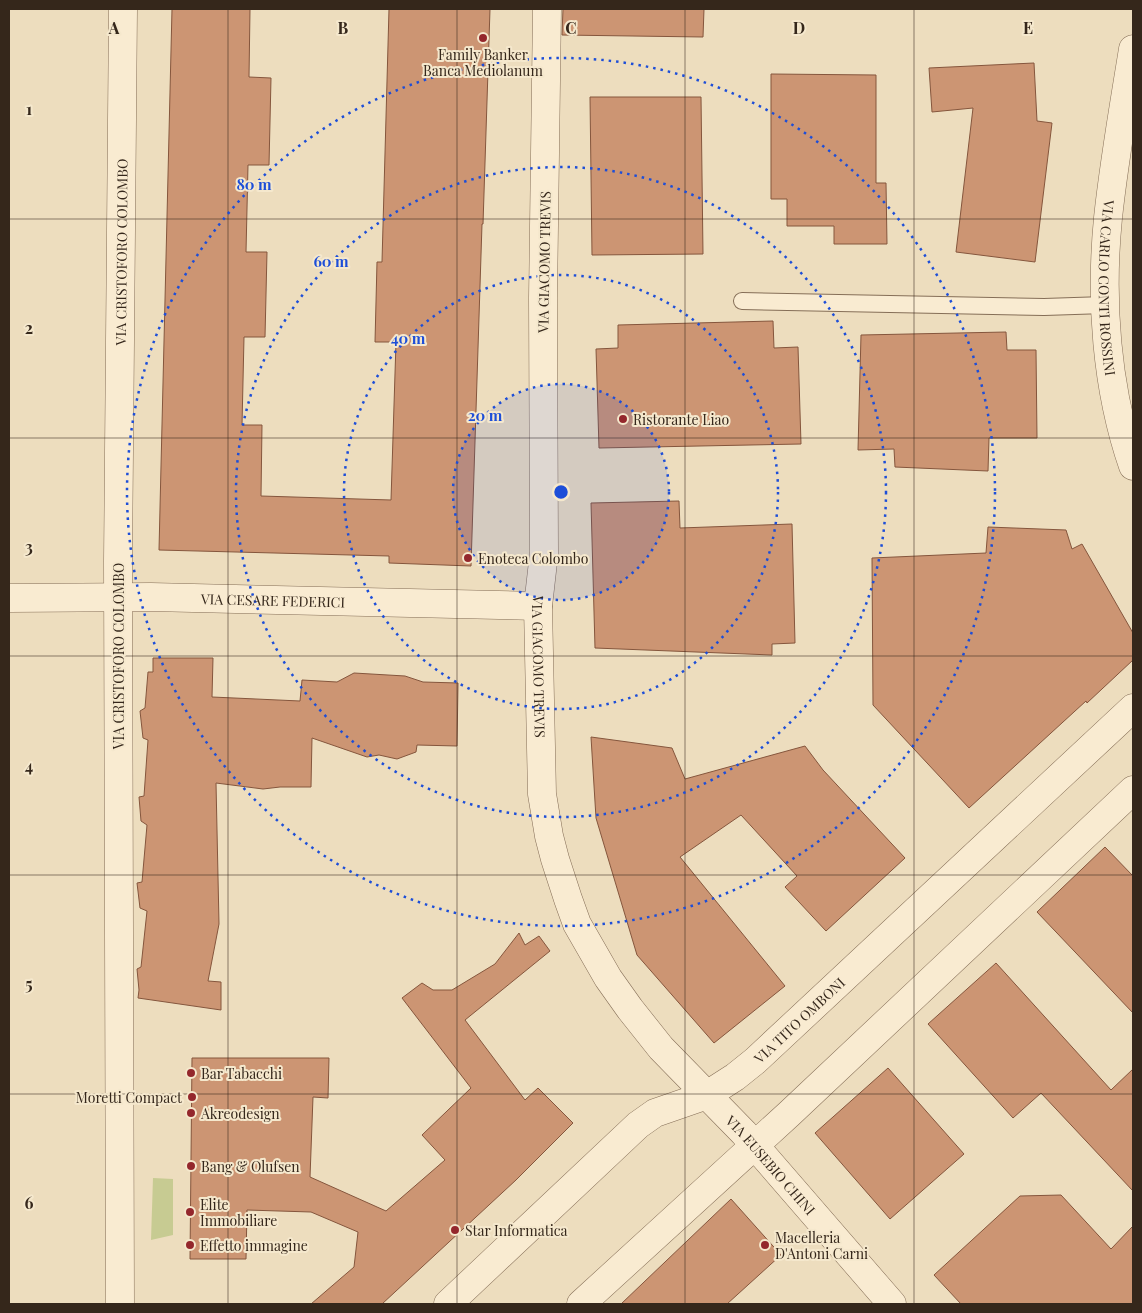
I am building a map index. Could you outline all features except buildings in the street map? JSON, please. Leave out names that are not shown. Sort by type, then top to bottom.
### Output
[{"type":"street","name":"VIA CRISTOFORO COLOMBO","points":[[120,1304],[118,598],[123,9]]},
{"type":"street","name":"VIA GIACOMO TREVIS","points":[[548,9],[543,298],[544,553],[538,606],[542,794],[553,852],[577,924],[608,978],[636,1017],[661,1048],[707,1095]]},
{"type":"street","name":"VIA CARLO CONTI ROSSINI","points":[[1133,49],[1108,218],[1105,305],[1109,357],[1118,414],[1133,466]]},
{"type":"street","name":"VIA CESARE FEDERICI","points":[[9,598],[151,597],[538,606]]},
{"type":"street","name":"VIA TITO OMBONI","points":[[448,1304],[638,1125],[655,1113],[707,1095],[756,1061],[1133,708]]},
{"type":"street","points":[[582,1304],[755,1146],[1133,790]]},
{"type":"street","name":"VIA EUSEBIO CHINI","points":[[707,1095],[755,1146],[892,1304]]},
{"type":"lane","points":[[742,302],[1044,307],[1105,305]]},
{"type":"green space","points":[[153,1178],[173,1179],[173,1235],[151,1240]]},
{"type":"place","name":"Family Banker Banca Mediolanum","points":[[483,38]]},
{"type":"place","name":"Ristorante Liao","points":[[623,419]]},
{"type":"place","name":"Enoteca Colombo","points":[[468,558]]},
{"type":"place","name":"Bar Tabacchi","points":[[191,1073]]},
{"type":"place","name":"Moretti Compact","points":[[192,1097]]},
{"type":"place","name":"Akreodesign","points":[[191,1113]]},
{"type":"place","name":"Bang & Olufsen","points":[[191,1166]]},
{"type":"place","name":"Elite Immobiliare","points":[[190,1212]]},
{"type":"place","name":"Star Informatica","points":[[455,1230]]},
{"type":"place","name":"Effetto immagine","points":[[190,1245]]},
{"type":"place","name":"Macelleria D'Antoni Carni","points":[[765,1245]]}]
